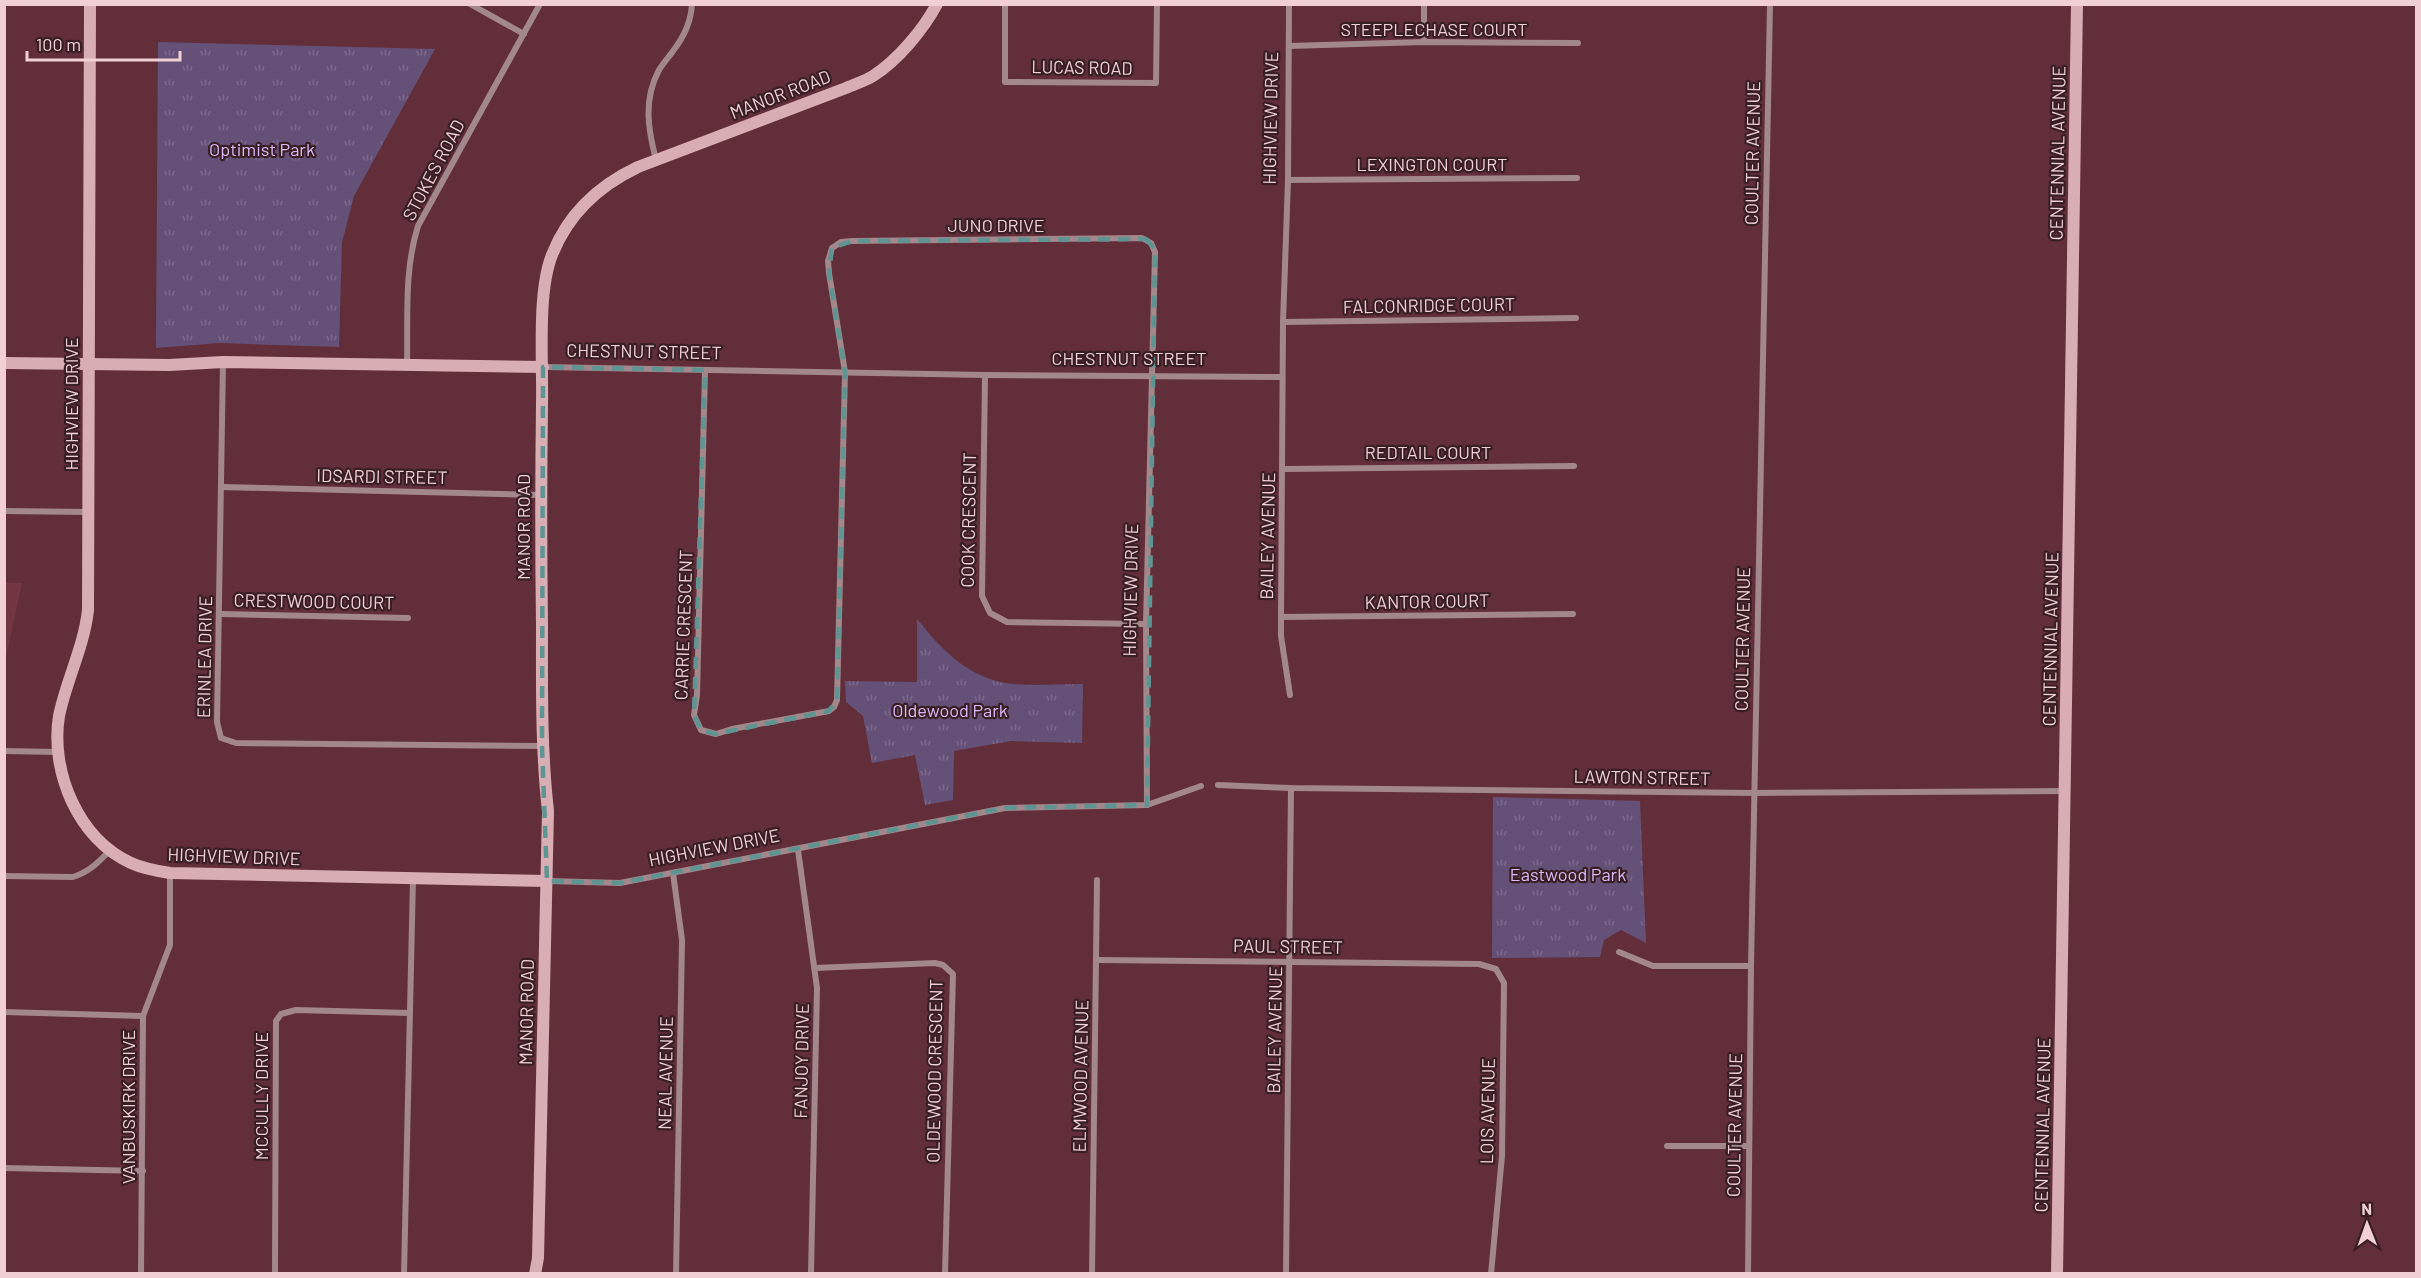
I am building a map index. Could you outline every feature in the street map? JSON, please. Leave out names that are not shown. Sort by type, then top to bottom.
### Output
[{"type":"street","name":"HIGHVIEW DRIVE","points":[[90,4],[87,620],[62,705],[58,728],[58,752],[71,799],[94,835],[110,850],[131,863],[150,870],[171,873],[620,883],[1005,808],[1147,805],[1202,786]]},
{"type":"street","points":[[470,4],[524,34]]},
{"type":"street","name":"STOKES ROAD","points":[[407,365],[409,267],[412,244],[418,226],[540,4]]},
{"type":"street","points":[[656,160],[648,126],[648,100],[659,69],[681,41],[692,4]]},
{"type":"street","name":"MANOR ROAD","points":[[535,1274],[538,1258],[548,811],[542,746],[543,298],[551,257],[559,239],[580,207],[606,184],[656,160],[872,76],[892,60],[925,23],[937,4]]},
{"type":"street","name":"LUCAS ROAD","points":[[1005,4],[1005,82],[1156,83],[1157,4]]},
{"type":"street","name":"HIGHVIEW DRIVE","points":[[1282,377],[1288,180],[1289,4]]},
{"type":"street","points":[[1424,4],[1424,42]]},
{"type":"street","name":"COULTER AVENUE","points":[[1748,1274],[1751,966],[1770,4]]},
{"type":"street","name":"CENTENNIAL AVENUE","points":[[2057,1274],[2077,4]]},
{"type":"street","name":"STEEPLECHASE COURT","points":[[1289,46],[1424,42],[1578,43]]},
{"type":"street","name":"LEXINGTON COURT","points":[[1288,180],[1577,178]]},
{"type":"street","name":"JUNO DRIVE","points":[[845,372],[828,261],[832,248],[842,242],[1142,238],[1151,243],[1155,249],[1151,376]]},
{"type":"street","name":"FALCONRIDGE COURT","points":[[1283,321],[1576,318]]},
{"type":"street","name":"CHESTNUT STREET","points":[[4,363],[169,365],[223,362],[985,375],[1282,377]]},
{"type":"street","name":"ERINLEA DRIVE","points":[[223,362],[217,722],[221,738],[228,742],[542,746]]},
{"type":"street","name":"CARRIE CRESCENT","points":[[705,370],[697,695],[694,715],[700,730],[716,734],[829,711],[837,700],[845,372]]},
{"type":"street","name":"COOK CRESCENT","points":[[985,375],[982,596],[990,613],[1007,622],[1146,624]]},
{"type":"street","name":"HIGHVIEW DRIVE","points":[[1147,805],[1146,624],[1151,376]]},
{"type":"street","name":"BAILEY AVENUE","points":[[1282,377],[1281,636],[1290,695]]},
{"type":"street","name":"REDTAIL COURT","points":[[1283,468],[1574,466]]},
{"type":"street","name":"IDSARDI STREET","points":[[221,487],[541,495]]},
{"type":"street","points":[[4,511],[89,512]]},
{"type":"street","name":"CRESTWOOD COURT","points":[[219,614],[408,618]]},
{"type":"street","name":"KANTOR COURT","points":[[1281,617],[1573,614]]},
{"type":"street","points":[[4,751],[58,752]]},
{"type":"street","name":"LAWTON STREET","points":[[1218,784],[1291,788],[1754,793],[2066,791]]},
{"type":"street","name":"BAILEY AVENUE","points":[[1286,1274],[1291,788]]},
{"type":"street","points":[[4,876],[84,874],[110,850]]},
{"type":"street","name":"FANJOY DRIVE","points":[[798,850],[815,968],[817,1007],[811,1274]]},
{"type":"street","name":"VANBUSKIRK DRIVE","points":[[141,1274],[143,1016],[170,945],[171,873]]},
{"type":"street","name":"NEAL AVENUE","points":[[673,873],[682,940],[676,1274]]},
{"type":"street","points":[[404,1274],[413,879]]},
{"type":"street","name":"ELMWOOD AVENUE","points":[[1092,1274],[1097,880]]},
{"type":"street","points":[[1619,952],[1653,966],[1751,966]]},
{"type":"street","name":"PAUL STREET","points":[[1096,960],[1479,964]]},
{"type":"street","name":"OLDEWOOD CRESCENT","points":[[815,968],[936,963],[943,965],[953,974],[945,1274]]},
{"type":"street","name":"LOIS AVENUE","points":[[1479,964],[1496,969],[1504,983],[1502,1156],[1491,1274]]},
{"type":"street","name":"MCCULLY DRIVE","points":[[275,1274],[276,1021],[281,1014],[296,1010],[410,1013]]},
{"type":"street","points":[[4,1012],[143,1016]]},
{"type":"street","points":[[1667,1146],[1749,1146]]},
{"type":"street","points":[[4,1168],[143,1171]]},
{"type":"highlighted area","points":[[1146,239],[1155,249],[1147,805],[1005,808],[620,883],[547,881],[542,746],[543,367],[705,370],[694,715],[701,730],[716,734],[829,711],[837,700],[845,372],[829,273],[832,248],[852,241]]},
{"type":"shaded area","points":[[4,583],[22,583],[5,662]]},
{"type":"green space","name":"Optimist Park","points":[[158,42],[435,49],[354,196],[342,242],[339,347],[219,343],[156,348]]},
{"type":"green space","name":"Oldewood Park","points":[[917,619],[953,658],[987,678],[1017,684],[1083,684],[1082,743],[1011,741],[954,751],[953,800],[925,805],[915,755],[872,763],[863,716],[846,702],[845,681],[917,682]]},
{"type":"green space","name":"Eastwood Park","points":[[1493,797],[1640,801],[1646,943],[1621,930],[1604,940],[1600,957],[1492,958]]}]
